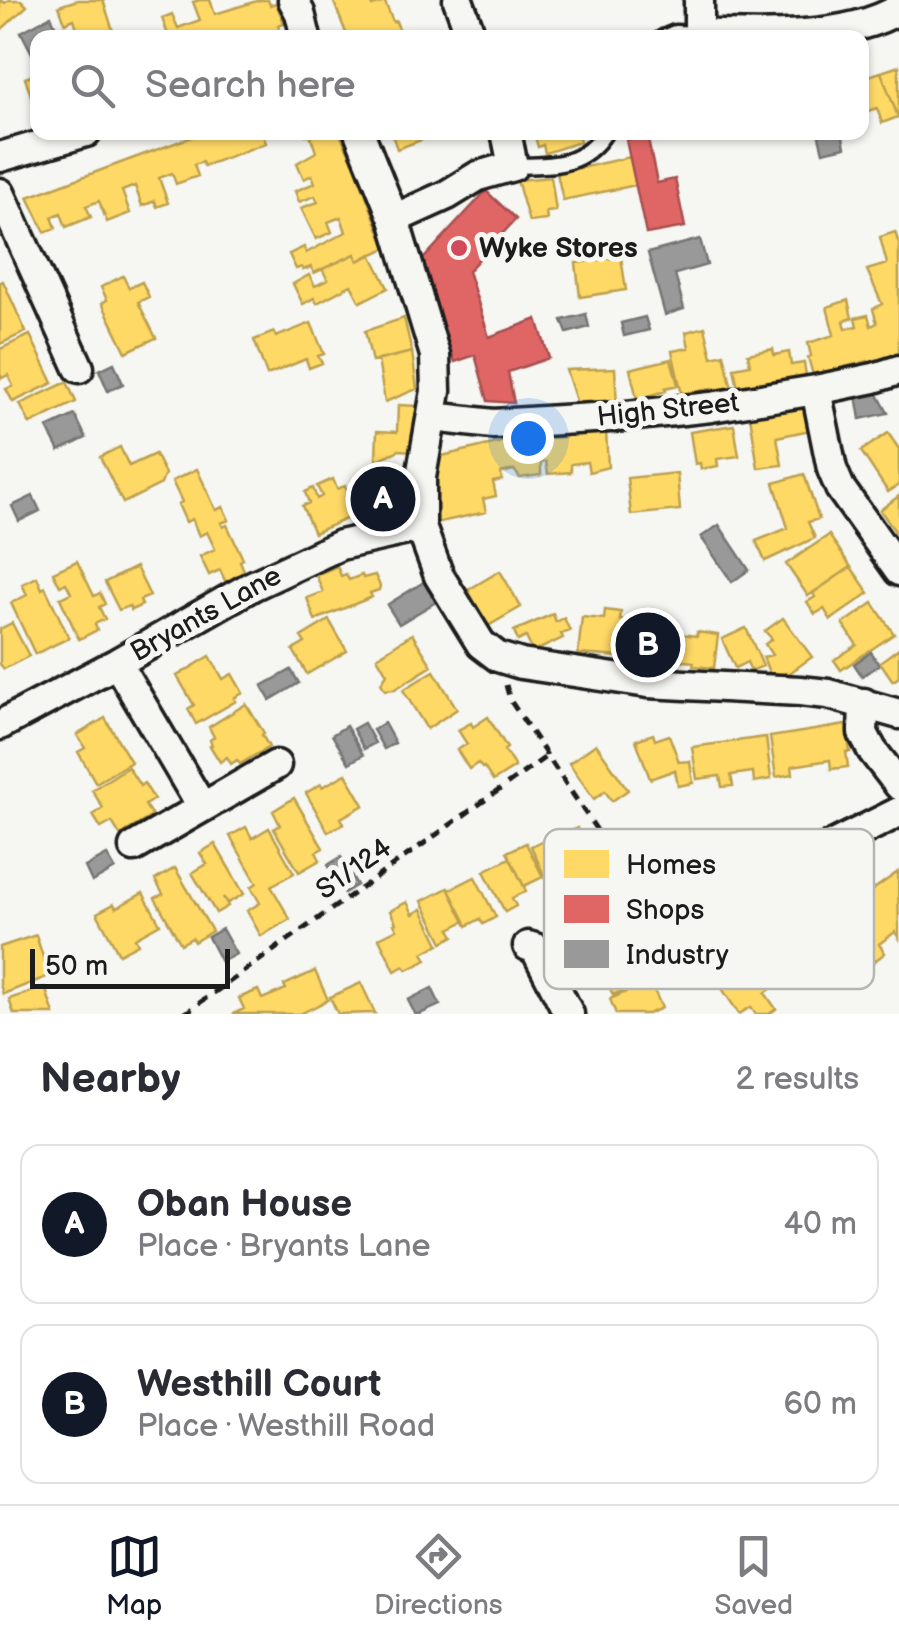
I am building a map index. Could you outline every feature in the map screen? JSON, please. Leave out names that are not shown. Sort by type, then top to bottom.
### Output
[{"type":"street","points":[[293,0],[304,30]]},
{"type":"street","points":[[458,0],[469,30]]},
{"type":"street","points":[[699,30],[700,0]]},
{"type":"street","points":[[825,30],[879,18],[899,9]]},
{"type":"street","points":[[0,157],[58,140]]},
{"type":"street","points":[[362,140],[394,220],[434,355],[436,391],[421,477],[421,527],[438,576],[474,634],[490,652],[509,661],[648,682],[800,690],[899,714]]},
{"type":"street","points":[[394,220],[447,196],[478,176],[513,166],[508,140]]},
{"type":"street","points":[[0,193],[80,368]]},
{"type":"street","name":"High Street","points":[[433,417],[493,424],[627,416],[816,390],[899,370]]},
{"type":"street","points":[[816,390],[832,469],[840,488],[899,570]]},
{"type":"street","name":"Bryants Lane","points":[[0,725],[234,596],[340,545],[421,527]]},
{"type":"street","points":[[117,663],[202,806]]},
{"type":"street","points":[[864,703],[863,732],[899,785]]},
{"type":"street","points":[[134,847],[276,765]]},
{"type":"street","points":[[866,829],[899,812]]},
{"type":"street","points":[[528,946],[534,948],[544,967]]},
{"type":"street","points":[[556,989],[569,1014]]},
{"type":"lane","points":[[513,166],[580,158],[599,140]]},
{"type":"path","points":[[506,683],[510,700],[596,829]]},
{"type":"path","name":"S1/124","points":[[184,1014],[547,756]]},
{"type":"building: Homes","points":[[0,0],[21,0],[27,6],[0,31]]},
{"type":"building: Homes","points":[[77,0],[103,0],[113,30],[77,30],[74,19],[65,23],[59,6]]},
{"type":"building: Homes","points":[[210,0],[215,14],[268,0],[270,5],[276,3],[284,23],[278,25],[280,30],[166,30],[162,18],[172,14],[178,28],[200,20],[193,2]]},
{"type":"building: Homes","points":[[333,0],[370,0],[372,6],[385,2],[399,30],[345,30]]},
{"type":"building: Homes","points":[[899,66],[899,117],[898,117],[881,72]]},
{"type":"building: Homes","points":[[881,72],[898,117],[882,123],[877,108],[869,111],[869,76]]},
{"type":"building: Homes","points":[[183,140],[266,143],[204,166],[202,162],[194,165],[198,176],[176,184],[172,173],[159,178],[168,203],[157,207],[155,201],[142,206],[135,186],[122,191],[130,213],[107,222],[99,201],[86,206],[91,217],[66,227],[61,213],[52,217],[56,228],[45,232],[28,197]]},
{"type":"building: Homes","points":[[312,140],[343,140],[386,248],[358,261],[355,254],[314,273],[311,267],[296,269],[289,254],[304,247],[306,253],[346,232],[341,217],[328,222],[332,232],[316,239],[301,208],[318,202],[315,196],[299,202],[295,191],[315,183],[312,175],[304,179],[297,163],[316,152]]},
{"type":"building: Homes","points":[[394,140],[421,140],[397,149]]},
{"type":"building: Homes","points":[[536,140],[580,142],[545,153],[543,145],[538,147]]},
{"type":"building: Homes","points":[[630,157],[636,185],[563,200],[557,173]]},
{"type":"building: Homes","points":[[551,177],[556,211],[546,212],[547,220],[529,222],[517,180]]},
{"type":"building: Homes","points":[[895,232],[899,244],[899,359],[870,367],[868,361],[813,375],[808,343],[834,335],[827,307],[848,300],[852,318],[844,321],[846,329],[857,326],[855,318],[868,315],[871,326],[877,323],[873,309],[882,304],[867,270],[887,264],[880,237]]},
{"type":"building: Homes","points":[[355,254],[358,261],[371,254],[388,288],[360,302],[351,285],[317,303],[314,298],[303,304],[293,284],[309,275],[315,286],[328,280],[322,269]]},
{"type":"building: Homes","points":[[621,257],[626,290],[580,297],[576,263]]},
{"type":"building: Homes","points":[[123,276],[129,288],[142,282],[149,297],[138,302],[156,338],[126,352],[102,303],[107,300],[101,287]]},
{"type":"building: Homes","points":[[3,281],[26,332],[0,344],[0,282]]},
{"type":"building: Homes","points":[[404,318],[412,352],[372,362],[365,331]]},
{"type":"building: Homes","points":[[311,323],[324,354],[318,356],[322,363],[309,368],[306,359],[267,375],[254,340],[274,332],[276,337]]},
{"type":"building: Homes","points":[[705,327],[712,357],[724,354],[732,389],[713,394],[712,388],[682,395],[672,351],[689,348],[686,332]]},
{"type":"building: Homes","points":[[30,335],[53,383],[13,402],[6,389],[13,386],[8,375],[2,378],[0,374],[0,349]]},
{"type":"building: Homes","points":[[773,349],[774,355],[789,352],[791,365],[804,363],[807,382],[739,393],[734,368],[750,365],[748,354]]},
{"type":"building: Homes","points":[[412,352],[417,389],[385,402],[378,360]]},
{"type":"building: Homes","points":[[671,359],[678,385],[637,399],[630,369]]},
{"type":"building: Homes","points":[[615,368],[617,407],[578,407],[566,370]]},
{"type":"building: Homes","points":[[67,382],[76,402],[30,424],[20,404]]},
{"type":"building: Homes","points":[[398,405],[417,406],[414,451],[399,450],[376,461],[377,431],[397,432]]},
{"type":"building: Homes","points":[[806,406],[810,430],[777,437],[782,465],[758,468],[750,415]]},
{"type":"building: Homes","points":[[734,425],[739,456],[717,459],[718,466],[701,469],[700,463],[695,464],[690,432]]},
{"type":"building: Homes","points":[[606,431],[608,467],[589,472],[587,462],[571,464],[571,472],[548,474],[546,462],[541,462],[541,475],[520,478],[514,470],[501,473],[502,480],[493,482],[496,496],[483,499],[486,512],[431,524],[429,459],[510,440]]},
{"type":"building: Homes","points":[[888,433],[899,449],[899,485],[888,492],[861,451]]},
{"type":"building: Homes","points":[[120,447],[129,466],[155,454],[165,474],[161,484],[123,503],[100,457]]},
{"type":"building: Homes","points":[[197,469],[216,510],[223,507],[229,520],[221,523],[223,527],[227,525],[248,580],[228,587],[220,570],[209,575],[200,556],[215,549],[207,532],[199,536],[192,519],[186,522],[172,481]]},
{"type":"building: Homes","points":[[677,473],[680,510],[631,515],[627,478]]},
{"type":"building: Homes","points":[[804,474],[819,519],[808,522],[815,538],[765,561],[756,541],[788,528],[774,483]]},
{"type":"building: Homes","points":[[333,479],[337,489],[345,486],[357,514],[314,533],[302,506],[309,503],[305,492],[313,488],[317,499],[322,496],[317,486]]},
{"type":"building: Homes","points":[[411,480],[410,505],[367,524],[352,493],[377,481],[381,490]]},
{"type":"building: Homes","points":[[899,496],[899,537],[880,510]]},
{"type":"building: Homes","points":[[829,535],[851,567],[808,596],[786,564]]},
{"type":"building: Homes","points":[[77,561],[94,596],[100,593],[105,604],[99,607],[105,619],[95,624],[97,630],[79,639],[60,598],[71,593],[66,583],[60,586],[53,572]]},
{"type":"building: Homes","points":[[337,566],[341,576],[346,574],[349,580],[375,575],[379,590],[370,593],[372,597],[315,620],[307,598],[323,592],[316,575]]},
{"type":"building: Homes","points":[[136,567],[150,596],[131,610],[129,606],[119,610],[105,582]]},
{"type":"building: Homes","points":[[851,567],[869,593],[831,620],[824,609],[815,614],[807,602],[815,597],[813,593]]},
{"type":"building: Homes","points":[[500,571],[521,607],[488,626],[468,590]]},
{"type":"building: Homes","points":[[37,577],[69,638],[35,654],[11,603],[27,595],[22,584]]},
{"type":"building: Homes","points":[[873,603],[894,634],[841,670],[834,660],[857,645],[843,624]]},
{"type":"building: Homes","points":[[605,610],[621,612],[620,620],[642,622],[641,629],[718,635],[714,668],[676,660],[675,664],[657,664],[635,662],[636,658],[578,654],[582,617],[604,619]]},
{"type":"building: Homes","points":[[553,614],[556,622],[564,618],[570,631],[561,634],[563,638],[533,652],[526,637],[518,641],[514,631]]},
{"type":"building: Homes","points":[[783,618],[812,657],[787,675],[772,680],[763,657],[772,655],[765,644],[772,639],[765,631]]},
{"type":"building: Homes","points":[[329,620],[347,651],[307,674],[293,650],[305,643],[301,637]]},
{"type":"building: Homes","points":[[12,623],[29,656],[4,669],[0,664],[0,629]]},
{"type":"building: Homes","points":[[746,628],[763,666],[751,671],[747,662],[735,668],[722,639]]},
{"type":"building: Homes","points":[[412,634],[432,666],[395,689],[385,690],[381,683],[387,674],[377,657]]},
{"type":"building: Homes","points":[[899,648],[899,677],[893,681],[880,662]]},
{"type":"building: Homes","points":[[210,656],[223,679],[232,674],[243,693],[196,724],[188,709],[194,705],[177,676]]},
{"type":"building: Homes","points":[[434,671],[457,709],[427,729],[403,690]]},
{"type":"building: Homes","points":[[246,704],[269,747],[240,764],[237,760],[231,764],[227,757],[220,762],[210,746],[214,737],[209,727]]},
{"type":"building: Homes","points":[[488,717],[515,767],[493,781],[478,763],[469,769],[457,750],[467,744],[458,730],[471,723],[473,727]]},
{"type":"building: Homes","points":[[105,718],[131,762],[96,783],[78,752],[85,748],[77,735]]},
{"type":"building: Homes","points":[[846,725],[848,767],[831,769],[830,760],[792,766],[793,774],[776,777],[770,737]]},
{"type":"building: Homes","points":[[653,734],[655,740],[669,735],[679,762],[690,761],[693,783],[678,786],[675,770],[650,779],[636,740]]},
{"type":"building: Homes","points":[[766,737],[771,779],[754,782],[753,772],[731,775],[733,786],[722,787],[720,776],[697,779],[692,747]]},
{"type":"building: Homes","points":[[596,744],[628,790],[612,801],[605,791],[594,799],[569,763]]},
{"type":"building: Homes","points":[[128,767],[154,799],[145,805],[152,816],[120,835],[112,822],[101,828],[93,815],[103,808],[92,790]]},
{"type":"building: Homes","points":[[346,774],[364,805],[341,818],[344,823],[328,832],[306,793]]},
{"type":"building: Homes","points":[[294,798],[323,848],[316,852],[320,860],[299,872],[274,829],[280,825],[273,811]]},
{"type":"building: Homes","points":[[246,827],[252,838],[269,828],[294,873],[271,886],[290,919],[261,936],[247,911],[260,903],[251,887],[257,883],[230,836]]},
{"type":"building: Homes","points":[[544,840],[544,875],[531,846]]},
{"type":"building: Homes","points":[[526,843],[543,877],[524,886],[507,852]]},
{"type":"building: Homes","points":[[215,844],[244,894],[228,903],[223,897],[228,906],[216,913],[192,873],[207,864],[200,853]]},
{"type":"building: Homes","points":[[510,858],[526,891],[512,898],[516,906],[505,912],[484,871]]},
{"type":"building: Homes","points":[[175,868],[212,931],[194,942],[192,938],[181,944],[155,898],[163,894],[155,880]]},
{"type":"building: Homes","points":[[898,872],[899,938],[895,932],[879,944],[885,953],[874,962],[874,889]]},
{"type":"building: Homes","points":[[475,877],[496,917],[467,926],[449,890]]},
{"type":"building: Homes","points":[[448,888],[465,921],[450,929],[454,936],[443,942],[422,901]]},
{"type":"building: Homes","points":[[143,893],[160,924],[135,938],[138,944],[119,954],[97,913]]},
{"type":"building: Homes","points":[[407,902],[413,914],[422,909],[439,944],[423,953],[427,960],[395,971],[379,938],[397,929],[390,911]]},
{"type":"building: Homes","points":[[36,935],[49,976],[3,994],[0,947]]},
{"type":"building: Homes","points":[[315,971],[328,1000],[300,1014],[233,1014],[244,1009],[239,998],[258,990],[262,999]]},
{"type":"building: Homes","points":[[361,983],[375,1013],[338,1014],[330,997]]},
{"type":"building: Homes","points":[[45,987],[54,1014],[14,1014],[9,999]]},
{"type":"building: Homes","points":[[632,989],[654,989],[662,1008],[648,1014],[616,1014],[610,999]]},
{"type":"building: Homes","points":[[722,989],[771,989],[765,993],[776,1009],[769,1014],[756,1014],[751,1007],[739,1014]]},
{"type":"building: Shops","points":[[626,140],[648,140],[657,183],[675,179],[685,227],[646,234]]},
{"type":"building: Shops","points":[[486,191],[516,219],[468,271],[489,337],[537,319],[549,358],[508,372],[514,403],[488,401],[475,355],[455,362],[431,296],[415,268]]},
{"type":"building: Industry","points":[[51,16],[57,30],[30,30],[30,49],[21,32]]},
{"type":"building: Industry","points":[[820,140],[844,140],[845,147],[823,152]]},
{"type":"building: Industry","points":[[700,239],[707,265],[675,274],[684,309],[665,315],[648,253]]},
{"type":"building: Industry","points":[[586,314],[589,327],[567,333],[562,320]]},
{"type":"building: Industry","points":[[645,317],[649,330],[624,336],[621,323]]},
{"type":"building: Industry","points":[[114,363],[123,384],[108,391],[99,370]]},
{"type":"building: Industry","points":[[876,391],[888,413],[860,419],[856,395]]},
{"type":"building: Industry","points":[[75,415],[86,438],[59,451],[47,428]]},
{"type":"building: Industry","points":[[33,496],[40,511],[19,521],[12,506]]},
{"type":"building: Industry","points":[[719,525],[749,570],[732,582],[701,537]]},
{"type":"building: Industry","points":[[427,580],[439,600],[399,624],[387,605]]},
{"type":"building: Industry","points":[[871,652],[879,665],[862,676],[854,664]]},
{"type":"building: Industry","points":[[291,670],[299,683],[270,700],[262,686]]},
{"type":"building: Industry","points":[[364,723],[375,743],[364,749],[353,729]]},
{"type":"building: Industry","points":[[384,723],[395,743],[384,749],[373,730]]},
{"type":"building: Industry","points":[[346,726],[363,755],[349,763],[332,735]]},
{"type":"building: Industry","points":[[107,855],[115,869],[92,882],[85,867]]},
{"type":"building: Industry","points":[[341,857],[357,885],[344,893],[328,865]]},
{"type":"building: Industry","points":[[222,929],[236,954],[221,962],[208,937]]},
{"type":"building: Industry","points":[[432,988],[440,1005],[415,1014],[408,1000]]},
{"type":"place","name":"Wyke Stores","points":[[459,248]]},
{"type":"place","name":"Oban House","points":[[383,499]]},
{"type":"place","name":"Westhill Court","points":[[648,645]]}]
